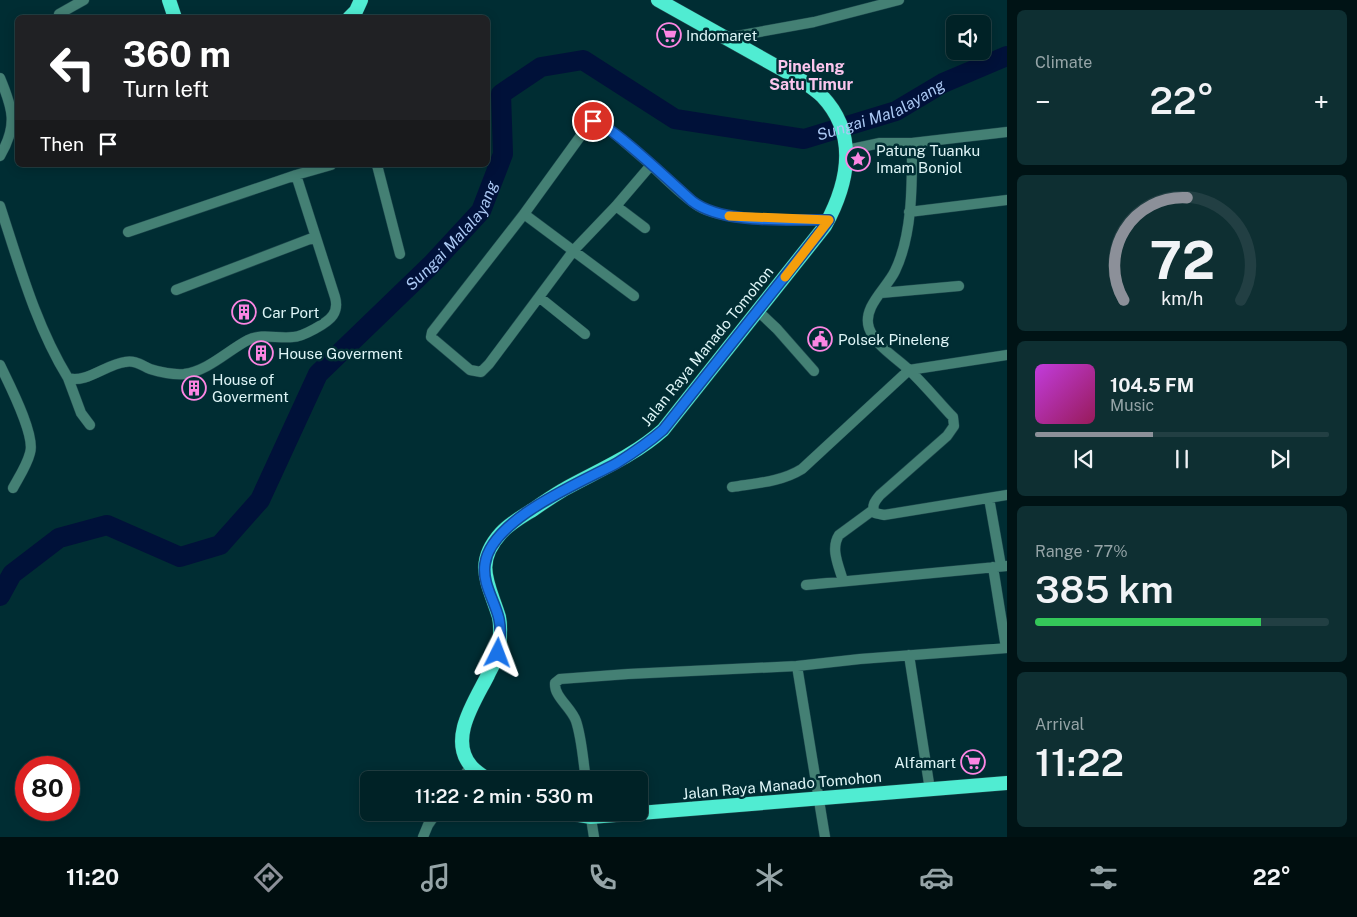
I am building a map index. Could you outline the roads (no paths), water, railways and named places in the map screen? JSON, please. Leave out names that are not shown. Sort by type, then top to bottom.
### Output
[{"type":"highway","points":[[169,0],[174,15]]},
{"type":"highway","points":[[352,15],[356,12],[361,0]]},
{"type":"highway","name":"Jalan Raya Manado Tomohon","points":[[471,766],[465,757],[463,748],[463,729],[472,705],[497,658],[500,648],[500,620],[484,573],[485,563],[492,545],[500,534],[514,522],[562,491],[618,462],[654,438],[668,424],[829,220],[841,192],[847,165],[846,145],[836,115],[821,94],[801,80],[658,0]]},
{"type":"highway","points":[[471,766],[477,771]]},
{"type":"highway","name":"Jalan Raya Manado Tomohon","points":[[648,811],[1007,784]]},
{"type":"street","points":[[59,14],[84,0]]},
{"type":"street","points":[[726,38],[814,22],[899,0]]},
{"type":"street","points":[[0,78],[10,106],[13,124],[8,142],[0,156]]},
{"type":"street","points":[[651,165],[616,206],[574,250],[489,364],[481,372],[470,370],[431,337],[432,332],[524,214],[593,121],[598,121],[616,134],[692,201],[712,212],[745,218],[829,220]]},
{"type":"street","points":[[846,145],[912,142],[1007,132]]},
{"type":"street","points":[[843,581],[834,550],[836,540],[873,510],[873,505],[880,496],[947,436],[954,426],[953,417],[909,370],[880,344],[868,327],[867,319],[870,309],[894,273],[905,242],[909,212],[912,142]]},
{"type":"street","points":[[128,232],[324,167]]},
{"type":"street","points":[[378,167],[400,254]]},
{"type":"street","points":[[68,378],[80,379],[104,368],[131,361],[140,363],[152,370],[185,374],[204,367],[248,340],[260,337],[296,337],[333,316],[337,307],[336,297],[296,175]]},
{"type":"street","points":[[909,212],[1007,200]]},
{"type":"street","points":[[0,206],[35,308],[68,378],[81,413],[90,425]]},
{"type":"street","points":[[616,206],[645,228]]},
{"type":"street","points":[[524,214],[634,296]]},
{"type":"street","points":[[176,290],[315,237]]},
{"type":"street","points":[[881,293],[959,286]]},
{"type":"street","points":[[539,298],[585,334]]},
{"type":"street","points":[[758,311],[814,371]]},
{"type":"street","points":[[732,487],[772,481],[791,476],[802,469],[909,370],[1007,355]]},
{"type":"street","points":[[0,365],[20,409],[28,433],[31,451],[13,488]]},
{"type":"street","points":[[873,510],[875,513],[884,515],[1007,496]]},
{"type":"street","points":[[584,771],[576,721],[557,692],[555,685],[557,680],[628,674],[797,666],[1007,648],[1001,566],[989,498]]},
{"type":"street","points":[[806,585],[1001,566]]},
{"type":"street","points":[[909,655],[930,790]]},
{"type":"street","points":[[797,666],[825,837]]},
{"type":"street","points":[[467,771],[471,766]]},
{"type":"street","points":[[423,837],[431,821]]},
{"type":"street","points":[[592,821],[594,837]]},
{"type":"waterway","name":"Sungai Malalayang","points":[[0,596],[12,574],[59,538],[107,525],[180,557],[220,545],[260,500],[318,374],[432,264],[481,211],[503,154],[501,94],[541,67],[583,60],[675,119],[804,139],[896,111],[943,83],[1007,56]]},
{"type":"place","name":"Indomaret","points":[[669,35]]},
{"type":"place","name":"Patung Tuanku Imam Bonjol","points":[[858,159]]},
{"type":"place","name":"Car Port","points":[[244,312]]},
{"type":"place","name":"Polsek Pineleng","points":[[820,339]]},
{"type":"place","name":"House Goverment","points":[[261,353]]},
{"type":"place","name":"House of Goverment","points":[[194,388]]},
{"type":"place","name":"Alfamart","points":[[973,762]]},
{"type":"district","name":"Pineleng Satu Timur","points":[[811,75]]}]
